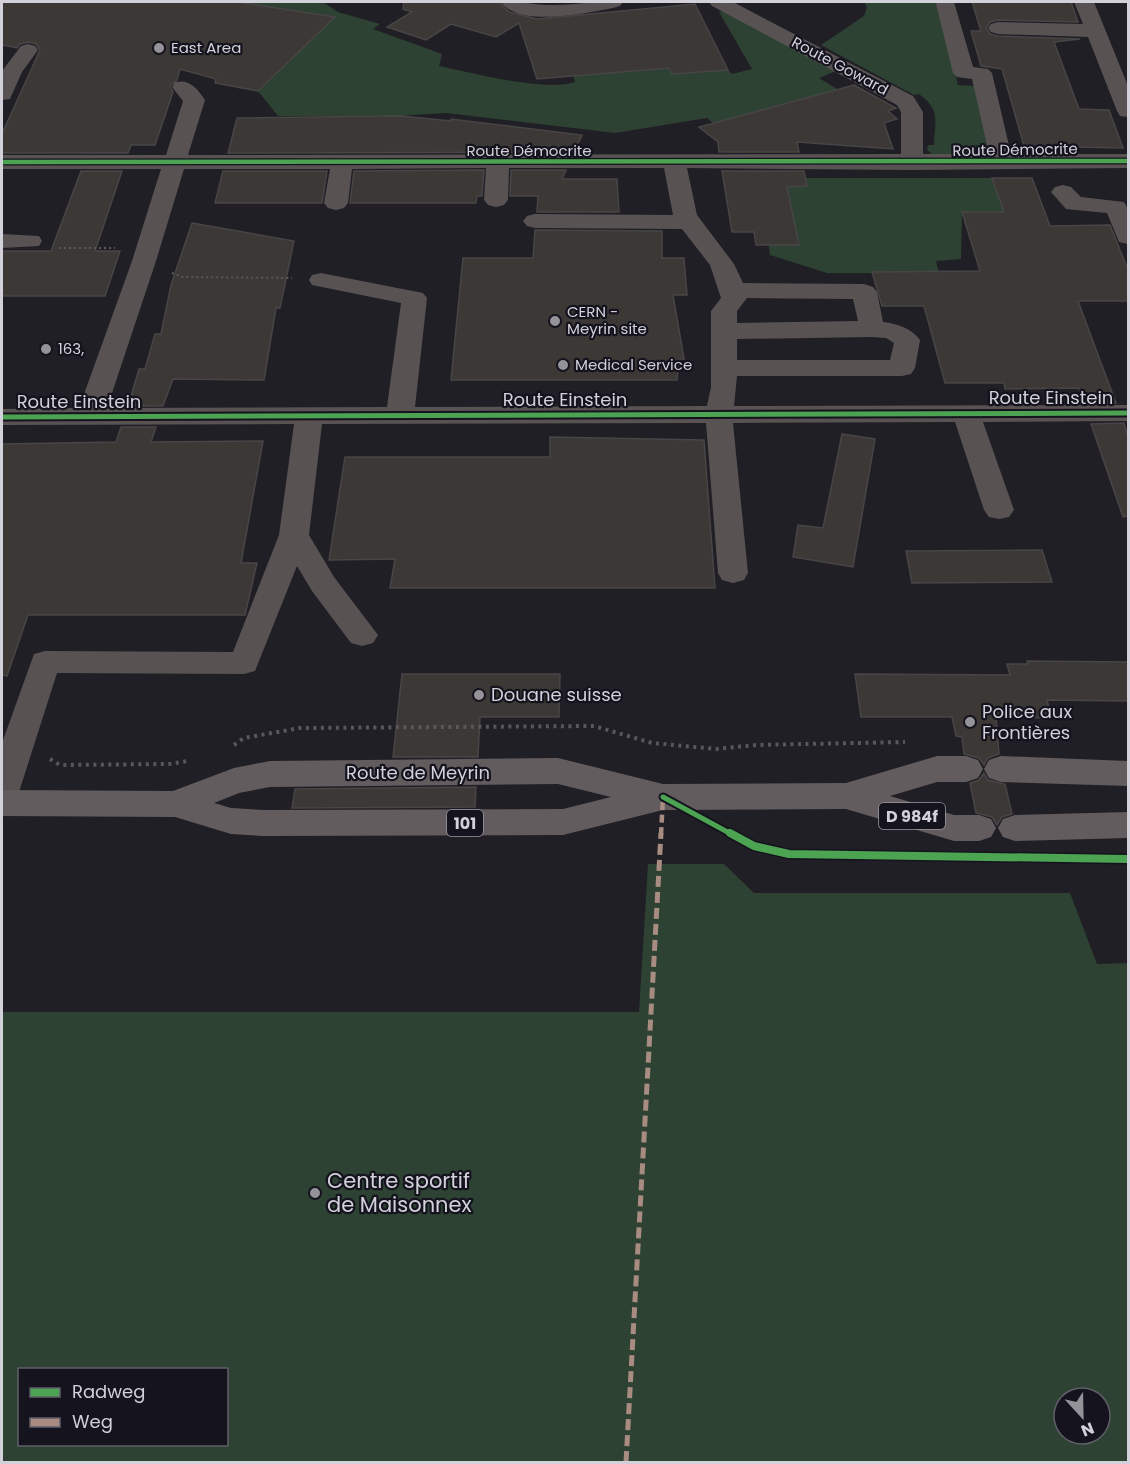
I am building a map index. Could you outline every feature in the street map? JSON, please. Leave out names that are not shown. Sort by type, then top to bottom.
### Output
[{"type":"main road","name":"Route de Meyrin","points":[[175,804],[234,782],[270,774],[558,771],[663,797],[726,798],[846,796],[937,769],[966,769]]},
{"type":"main road","points":[[1001,769],[1128,774]]},
{"type":"main road","name":"Route de Meyrin","points":[[846,796],[954,828],[980,828]]},
{"type":"main road","name":"Route de Meyrin","points":[[2,803],[175,804],[231,821],[263,823],[563,822],[663,797]]},
{"type":"main road","points":[[1015,828],[1128,825]]},
{"type":"street","points":[[511,2],[536,10],[558,11],[613,2]]},
{"type":"street","name":"Route Goward","points":[[719,2],[905,101],[912,112],[912,163]]},
{"type":"street","points":[[1084,2],[1128,111]]},
{"type":"street","points":[[946,4],[964,73],[981,73],[1002,162]]},
{"type":"street","points":[[998,28],[1096,31]]},
{"type":"street","points":[[2,94],[12,71],[28,50]]},
{"type":"street","points":[[90,417],[144,261],[194,100],[183,87]]},
{"type":"street","name":"Route Démocrite","points":[[2,162],[912,163],[1128,161]]},
{"type":"street","points":[[336,203],[342,162]]},
{"type":"street","points":[[496,200],[498,163]]},
{"type":"street","points":[[674,163],[682,206],[688,222],[731,277],[733,290],[734,298],[724,312],[724,387],[719,414],[733,573]]},
{"type":"street","points":[[1063,192],[1074,204],[1116,207],[1128,237]]},
{"type":"street","points":[[535,221],[688,222]]},
{"type":"street","points":[[2,241],[40,245]]},
{"type":"street","points":[[321,280],[414,298],[400,415]]},
{"type":"street","points":[[733,290],[864,291],[872,329]]},
{"type":"street","points":[[723,331],[872,329],[893,331],[907,340],[902,368],[723,368]]},
{"type":"street","points":[[966,412],[999,510]]},
{"type":"street","name":"Route Einstein","points":[[2,417],[1128,413]]},
{"type":"street","points":[[2,792],[45,662],[244,663],[294,535],[309,415]]},
{"type":"street","points":[[294,535],[323,584],[362,635]]},
{"type":"path","points":[[40,245],[132,248],[144,261],[182,277],[288,278]]},
{"type":"green space","points":[[238,2],[323,2],[338,12],[380,24],[373,29],[442,54],[439,66],[545,85],[575,82],[573,76],[633,71],[651,30],[673,74],[728,70],[732,74],[752,69],[719,12],[723,11],[836,71],[819,78],[845,94],[713,123],[707,118],[615,133],[446,113],[396,116],[278,116],[258,91],[334,17]]},
{"type":"green space","points":[[864,2],[937,2],[958,85],[977,86],[990,150],[969,154],[933,155],[927,150],[928,145],[934,145],[935,116],[931,105],[926,100],[919,94],[914,95],[821,45],[864,16],[867,7]]},
{"type":"green space","points":[[760,178],[992,178],[1004,212],[962,213],[961,259],[936,261],[939,273],[827,273],[770,255]]},
{"type":"green space","points":[[648,864],[724,864],[754,893],[1070,893],[1097,964],[1128,963],[1128,1462],[2,1462],[2,1012],[639,1012]]},
{"type":"building","points":[[2,2],[238,2],[335,17],[258,91],[215,83],[216,79],[180,69],[177,80],[170,86],[173,92],[155,145],[131,145],[128,153],[2,153],[2,134],[40,50],[36,44],[29,42],[20,44],[17,48],[2,45]]},
{"type":"building","points":[[404,2],[499,2],[509,12],[537,19],[695,4],[728,70],[672,74],[669,68],[537,79],[519,23],[496,37],[451,24],[426,40],[387,27],[412,12],[403,9]]},
{"type":"building","points":[[972,2],[1071,2],[1078,22],[998,20],[990,22],[986,28],[990,34],[998,36],[1080,39],[1054,42],[1079,109],[1109,110],[1123,148],[1024,146],[1002,69],[981,66],[971,31],[981,31]]},
{"type":"building","points":[[854,85],[896,108],[888,111],[897,119],[884,123],[893,149],[797,142],[799,152],[719,152],[718,142],[699,127]]},
{"type":"building","points":[[402,116],[451,121],[451,119],[582,135],[574,152],[228,153],[237,118]]},
{"type":"building","points":[[484,170],[482,196],[477,196],[476,203],[350,203],[354,171]]},
{"type":"building","points":[[511,170],[566,170],[562,179],[617,179],[619,212],[537,212],[538,196],[510,196]]},
{"type":"building","points":[[81,171],[122,171],[95,251],[120,251],[105,296],[2,296],[2,251],[51,251]]},
{"type":"building","points":[[223,171],[327,171],[322,203],[215,203]]},
{"type":"building","points":[[722,171],[804,171],[807,186],[787,187],[799,245],[756,245],[754,232],[732,232]]},
{"type":"building","points":[[992,178],[1032,178],[1050,226],[1110,225],[1128,270],[1128,301],[1078,301],[1116,403],[1084,403],[1079,388],[1005,389],[1004,383],[945,383],[924,306],[882,306],[872,272],[980,271],[962,212],[1004,212]]},
{"type":"building","points":[[192,223],[294,241],[280,308],[276,308],[264,380],[173,379],[163,406],[128,406],[139,369],[145,369],[155,334],[161,334],[171,285]]},
{"type":"building","points":[[535,230],[662,231],[662,258],[684,258],[687,295],[673,295],[684,359],[679,359],[677,380],[451,380],[463,258],[533,258]]},
{"type":"building","points":[[1124,423],[1128,437],[1128,516],[1123,517],[1091,424]]},
{"type":"building","points":[[121,427],[156,427],[151,442],[263,441],[241,563],[257,563],[245,615],[28,615],[7,676],[2,675],[2,444],[116,442]]},
{"type":"building","points":[[842,434],[875,439],[853,567],[793,557],[798,525],[823,528]]},
{"type":"building","points":[[550,437],[704,440],[715,588],[390,588],[395,559],[329,560],[345,457],[550,457]]},
{"type":"building","points":[[1042,550],[1052,582],[912,583],[906,551]]},
{"type":"building","points":[[1027,661],[1128,662],[1128,701],[1047,700],[1052,718],[996,717],[999,754],[988,758],[984,765],[979,758],[964,754],[962,737],[956,736],[952,717],[861,717],[855,674],[1010,675],[1007,664],[1028,664]]},
{"type":"building","name":"Douane suisse","points":[[402,674],[560,674],[559,717],[480,717],[478,757],[393,757]]},
{"type":"building","points":[[984,773],[988,780],[1005,784],[1012,814],[1002,817],[997,825],[992,817],[976,813],[970,783],[979,780]]},
{"type":"building","points":[[476,787],[475,807],[292,808],[295,789]]},
{"type":"marked path","points":[[626,1462],[663,797]]},
{"type":"cycle path","points":[[2,162],[1128,161]]},
{"type":"cycle path","points":[[2,417],[1128,413]]},
{"type":"cycle path","points":[[663,797],[754,846],[789,854],[1128,859]]},
{"type":"place","name":"East Area","points":[[159,48]]},
{"type":"place","name":"CERN - Meyrin site","points":[[555,321]]},
{"type":"place","name":"163,","points":[[46,349]]},
{"type":"place","name":"Medical Service","points":[[563,365]]},
{"type":"place","name":"Douane suisse","points":[[479,695]]},
{"type":"place","name":"Police aux Frontières","points":[[970,722]]},
{"type":"place","name":"Centre sportif de Maisonnex","points":[[315,1193]]}]
